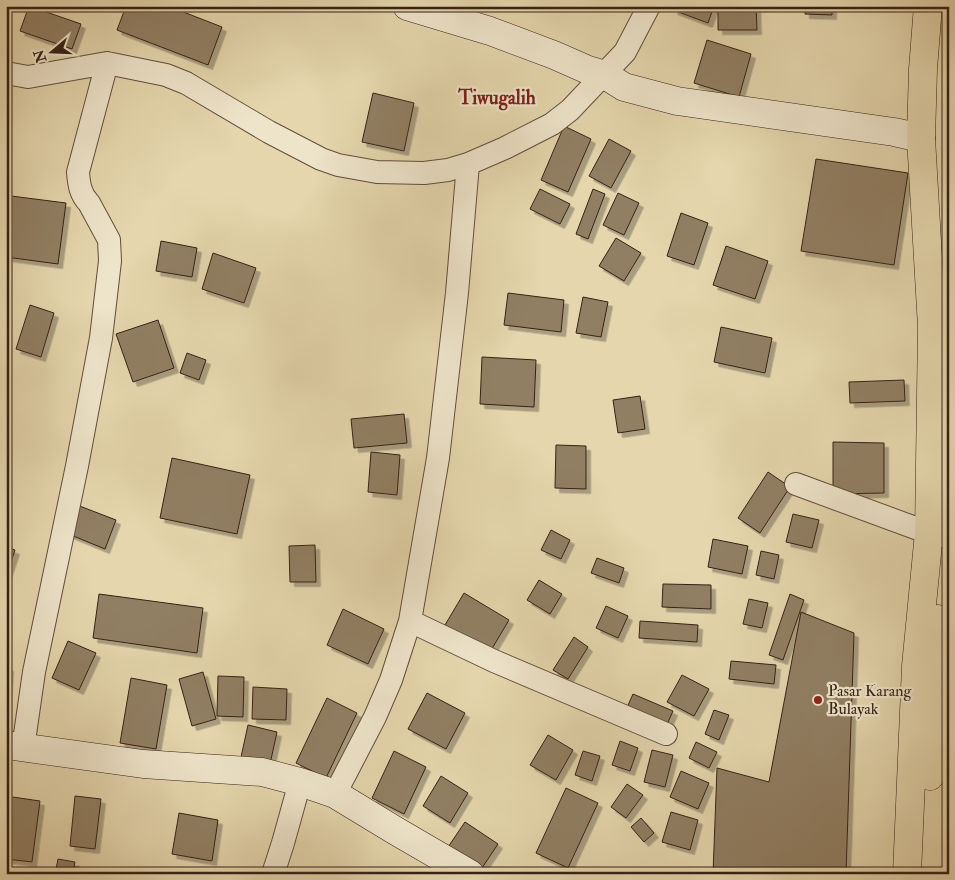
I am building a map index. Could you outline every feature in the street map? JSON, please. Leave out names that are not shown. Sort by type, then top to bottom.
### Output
[{"type":"highway","points":[[924,874],[942,694],[935,535],[932,327],[921,138],[924,51],[928,6]]},
{"type":"highway","points":[[907,874],[916,666],[935,535],[946,509],[949,415]]},
{"type":"street","points":[[407,6],[490,31],[605,75],[624,86],[676,101],[894,132],[921,138]]},
{"type":"street","points":[[6,73],[28,77],[107,63],[166,74],[186,82],[262,128],[338,166],[399,174],[432,172],[468,164],[552,124],[570,110],[625,52],[649,6]]},
{"type":"street","points":[[107,63],[78,172],[79,186],[84,198],[89,203],[109,240],[110,261],[101,338],[77,466],[34,672],[15,746],[143,764],[262,772],[300,782],[335,794],[396,832],[470,874]]},
{"type":"street","points":[[335,794],[375,716],[391,680],[410,621],[438,458],[457,293],[468,164]]},
{"type":"street","points":[[796,484],[935,535]]},
{"type":"street","points":[[410,621],[494,661],[666,734]]},
{"type":"street","points":[[273,874],[300,782]]},
{"type":"building","points":[[29,6],[81,24],[72,49],[20,31]]},
{"type":"building","points":[[126,6],[168,6],[222,27],[208,65],[117,30]]},
{"type":"building","points":[[674,6],[714,6],[708,23],[673,10]]},
{"type":"building","points":[[718,6],[756,6],[757,30],[718,30]]},
{"type":"building","points":[[805,6],[832,6],[832,15],[805,14]]},
{"type":"building","points":[[707,40],[751,54],[739,97],[694,83]]},
{"type":"building","points":[[373,93],[414,103],[404,151],[362,142]]},
{"type":"building","points":[[564,126],[591,139],[568,192],[541,180]]},
{"type":"building","points":[[609,139],[631,151],[611,188],[589,176]]},
{"type":"building","points":[[816,159],[908,173],[894,265],[801,251]]},
{"type":"building","points":[[540,189],[570,204],[560,224],[530,209]]},
{"type":"building","points":[[593,189],[605,194],[588,239],[576,234]]},
{"type":"building","points":[[618,193],[639,203],[624,235],[603,225]]},
{"type":"building","points":[[11,196],[66,203],[58,264],[6,257],[6,235]]},
{"type":"building","points":[[681,213],[708,223],[694,265],[667,256]]},
{"type":"building","points":[[616,238],[641,253],[624,281],[599,266]]},
{"type":"building","points":[[161,241],[197,248],[192,277],[156,271]]},
{"type":"building","points":[[726,246],[768,261],[755,299],[713,285]]},
{"type":"building","points":[[213,253],[256,268],[244,303],[202,289]]},
{"type":"building","points":[[508,293],[564,300],[561,332],[504,325]]},
{"type":"building","points":[[583,297],[608,302],[601,337],[576,333]]},
{"type":"building","points":[[30,305],[54,313],[41,357],[16,349]]},
{"type":"building","points":[[158,320],[174,368],[133,382],[116,334]]},
{"type":"building","points":[[721,327],[772,338],[765,373],[714,362]]},
{"type":"building","points":[[187,353],[206,360],[199,380],[180,373]]},
{"type":"building","points":[[482,357],[536,360],[534,407],[480,404]]},
{"type":"building","points":[[904,380],[905,401],[850,403],[849,382]]},
{"type":"building","points":[[640,396],[645,429],[618,433],[613,400]]},
{"type":"building","points":[[404,414],[407,443],[354,448],[351,419]]},
{"type":"building","points":[[833,442],[884,443],[884,493],[833,494]]},
{"type":"building","points":[[556,445],[586,446],[586,489],[555,488]]},
{"type":"building","points":[[371,452],[400,455],[397,495],[368,492]]},
{"type":"building","points":[[172,458],[250,475],[237,534],[160,518]]},
{"type":"building","points":[[768,472],[790,487],[760,533],[738,518]]},
{"type":"building","points":[[77,505],[116,520],[105,549],[66,533]]},
{"type":"building","points":[[793,514],[819,520],[812,548],[786,542]]},
{"type":"building","points":[[551,530],[570,540],[561,559],[541,550]]},
{"type":"building","points":[[713,539],[748,546],[742,574],[708,567]]},
{"type":"building","points":[[315,545],[316,582],[290,582],[289,546]]},
{"type":"building","points":[[6,547],[15,550],[6,577]]},
{"type":"building","points":[[761,551],[779,555],[774,579],[756,575]]},
{"type":"building","points":[[597,558],[624,568],[619,583],[591,573]]},
{"type":"building","points":[[539,580],[562,594],[550,614],[527,600]]},
{"type":"building","points":[[663,584],[711,585],[711,609],[662,607]]},
{"type":"building","points":[[464,593],[509,620],[490,652],[445,625]]},
{"type":"building","points":[[99,594],[203,608],[197,653],[93,638]]},
{"type":"building","points":[[790,594],[804,600],[783,660],[769,655]]},
{"type":"building","points":[[749,599],[768,603],[762,628],[743,624]]},
{"type":"building","points":[[606,606],[628,616],[618,638],[596,628]]},
{"type":"building","points":[[343,609],[384,629],[368,664],[327,645]]},
{"type":"building","name":"Pasar Karang Bulayak","points":[[801,612],[854,633],[846,874],[713,874],[717,768],[769,782]]},
{"type":"building","points":[[640,621],[698,625],[697,642],[639,638]]},
{"type":"building","points":[[574,637],[588,647],[568,679],[553,670]]},
{"type":"building","points":[[68,641],[96,653],[79,690],[52,678]]},
{"type":"building","points":[[731,661],[776,665],[774,684],[729,679]]},
{"type":"building","points":[[6,667],[9,667],[6,714]]},
{"type":"building","points":[[203,672],[216,719],[192,726],[179,679]]},
{"type":"building","points":[[682,675],[709,689],[694,716],[667,702]]},
{"type":"building","points":[[218,676],[244,677],[243,717],[217,716]]},
{"type":"building","points":[[131,678],[167,685],[156,749],[120,743]]},
{"type":"building","points":[[253,687],[287,689],[286,720],[252,719]]},
{"type":"building","points":[[427,693],[465,713],[446,749],[408,729]]},
{"type":"building","points":[[633,694],[673,711],[665,729],[625,712]]},
{"type":"building","points":[[327,698],[357,713],[326,778],[296,763]]},
{"type":"building","points":[[714,710],[729,715],[719,740],[705,734]]},
{"type":"building","points":[[248,725],[277,732],[270,764],[241,757]]},
{"type":"building","points":[[548,735],[573,750],[556,780],[530,765]]},
{"type":"building","points":[[620,741],[638,748],[630,771],[612,765]]},
{"type":"building","points":[[696,742],[717,752],[709,768],[689,758]]},
{"type":"building","points":[[652,750],[673,755],[665,787],[644,782]]},
{"type":"building","points":[[394,751],[426,767],[404,814],[372,798]]},
{"type":"building","points":[[583,751],[600,756],[592,781],[575,775]]},
{"type":"building","points":[[681,771],[709,783],[698,809],[670,797]]},
{"type":"building","points":[[441,776],[468,793],[450,823],[423,806]]},
{"type":"building","points":[[627,784],[643,795],[626,818],[611,807]]},
{"type":"building","points":[[566,788],[598,803],[568,868],[536,853]]},
{"type":"building","points":[[6,796],[40,801],[32,862],[6,859]]},
{"type":"building","points":[[75,796],[101,799],[95,849],[70,846]]},
{"type":"building","points":[[671,812],[698,820],[690,850],[662,842]]},
{"type":"building","points":[[179,813],[218,820],[212,861],[172,854]]},
{"type":"building","points":[[641,818],[654,833],[644,842],[631,827]]},
{"type":"building","points":[[465,822],[498,844],[478,874],[444,853]]},
{"type":"building","points":[[58,859],[75,862],[73,874],[55,874]]},
{"type":"place","name":"Pasar Karang Bulayak","points":[[818,700]]},
{"type":"district","name":"Tiwugalih","points":[[497,98]]}]
